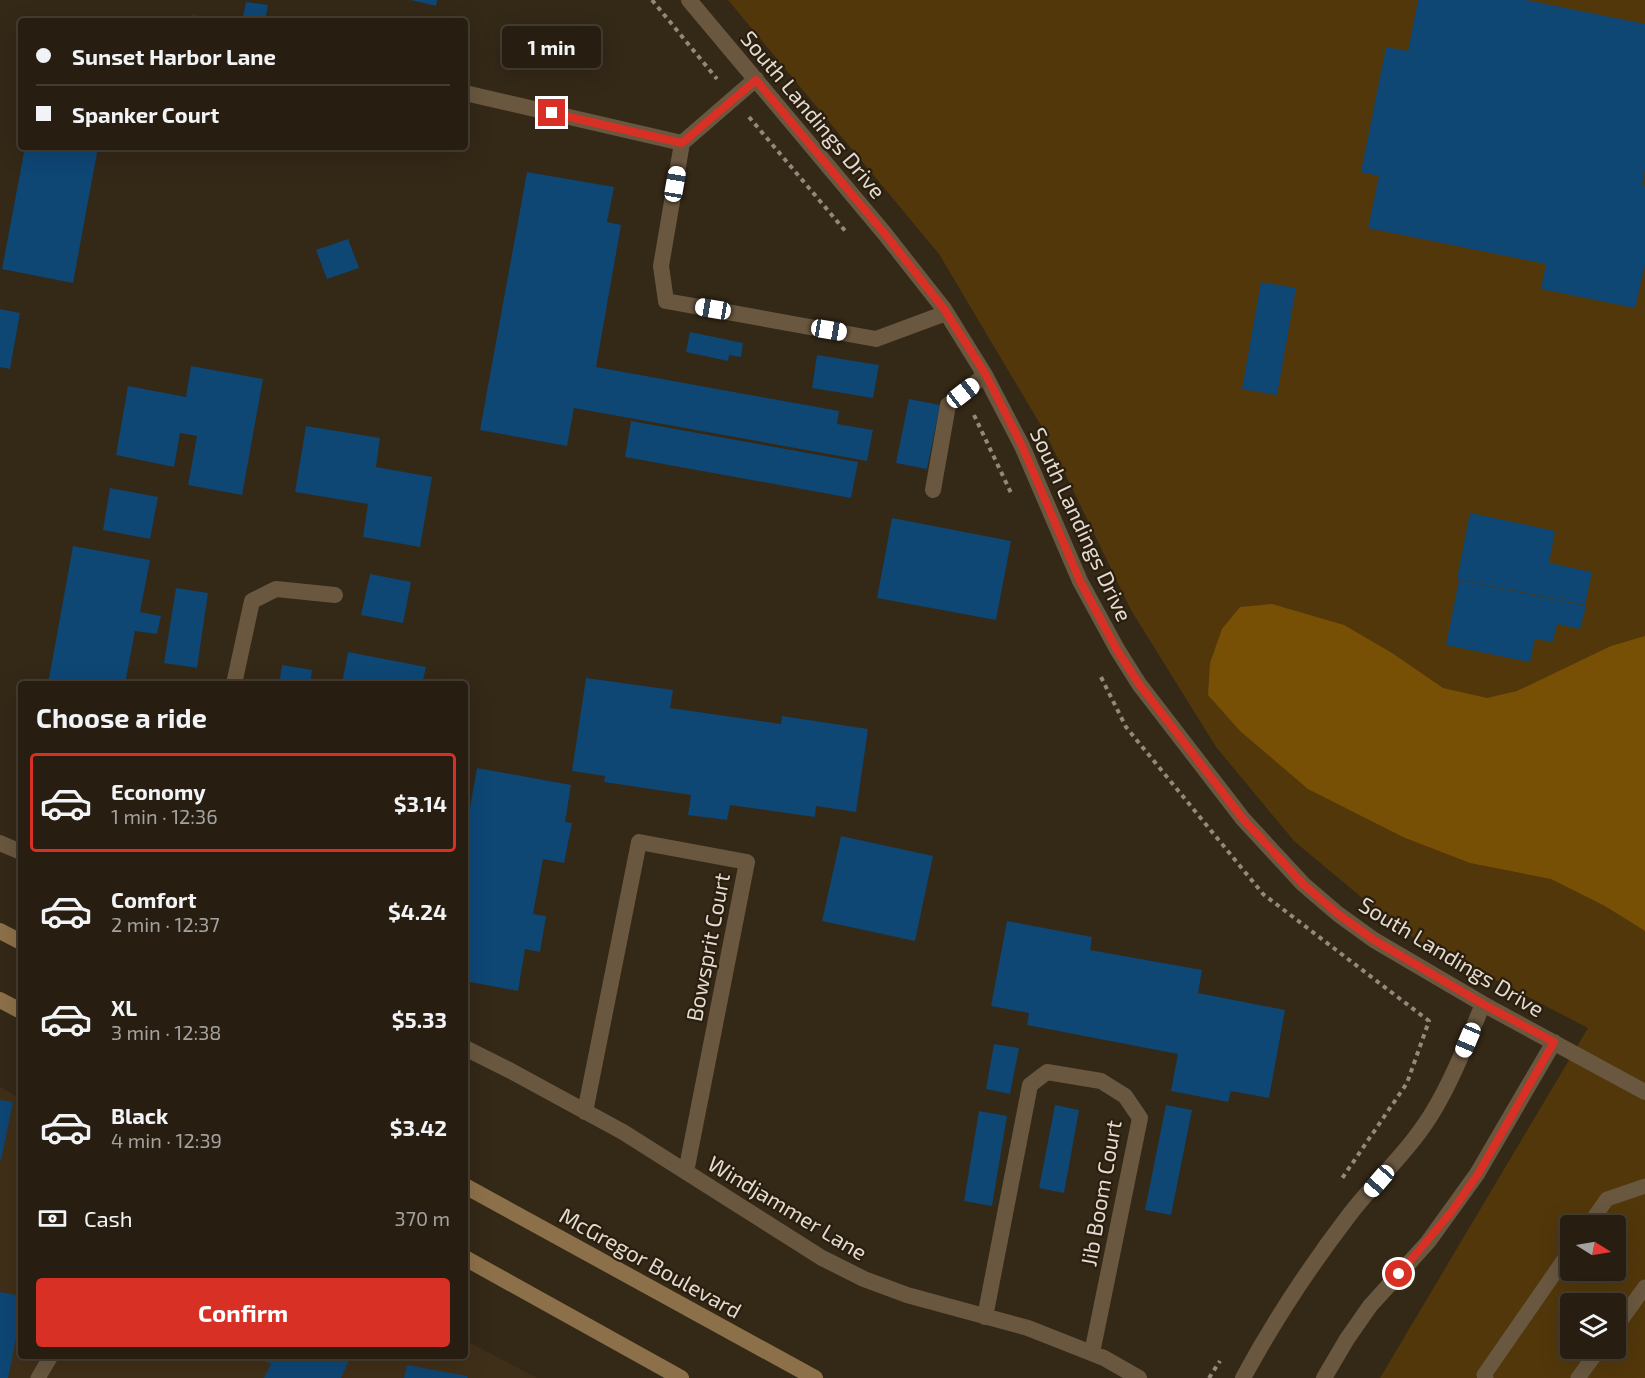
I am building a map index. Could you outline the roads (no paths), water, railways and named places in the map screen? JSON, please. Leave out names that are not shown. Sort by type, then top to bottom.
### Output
[{"type":"main road","points":[[0,931],[18,940]]},
{"type":"main road","points":[[0,1000],[18,1009]]},
{"type":"main road","name":"McGregor Boulevard","points":[[468,1188],[815,1378]]},
{"type":"main road","points":[[468,1260],[675,1377]]},
{"type":"street","name":"South Landings Drive","points":[[689,0],[885,234],[946,313],[986,375],[1022,446],[1080,581],[1117,650],[1139,684],[1243,819],[1303,884],[1338,914],[1374,940],[1483,1004],[1645,1092]]},
{"type":"street","points":[[756,80],[682,143],[661,266],[666,301],[876,339],[946,313]]},
{"type":"street","points":[[468,94],[682,143]]},
{"type":"street","points":[[933,490],[948,405],[986,375]]},
{"type":"street","points":[[235,681],[252,601],[276,588],[335,596]]},
{"type":"street","name":"Bowsprit Court","points":[[585,1112],[639,842],[747,862],[686,1172]]},
{"type":"street","points":[[0,843],[18,851]]},
{"type":"street","points":[[1243,1378],[1304,1277],[1351,1213],[1406,1150],[1431,1115],[1452,1076],[1483,1004]]},
{"type":"street","points":[[1324,1378],[1370,1306],[1428,1242],[1478,1174],[1554,1042]]},
{"type":"street","name":"Windjammer Lane","points":[[468,1050],[623,1132],[822,1258],[864,1279],[907,1295],[1028,1328],[1092,1353],[1139,1378]]},
{"type":"street","name":"Jib Boom Court","points":[[985,1317],[1030,1085],[1047,1072],[1101,1081],[1125,1096],[1140,1118],[1092,1353]]},
{"type":"lane","points":[[1596,1215],[1607,1199],[1645,1186]]},
{"type":"lane","points":[[1486,1378],[1484,1375],[1560,1265]]},
{"type":"lane","points":[[1626,1313],[1645,1287]]},
{"type":"lane","points":[[38,1378],[49,1359]]},
{"type":"lane","points":[[1578,1378],[1592,1359]]}]
